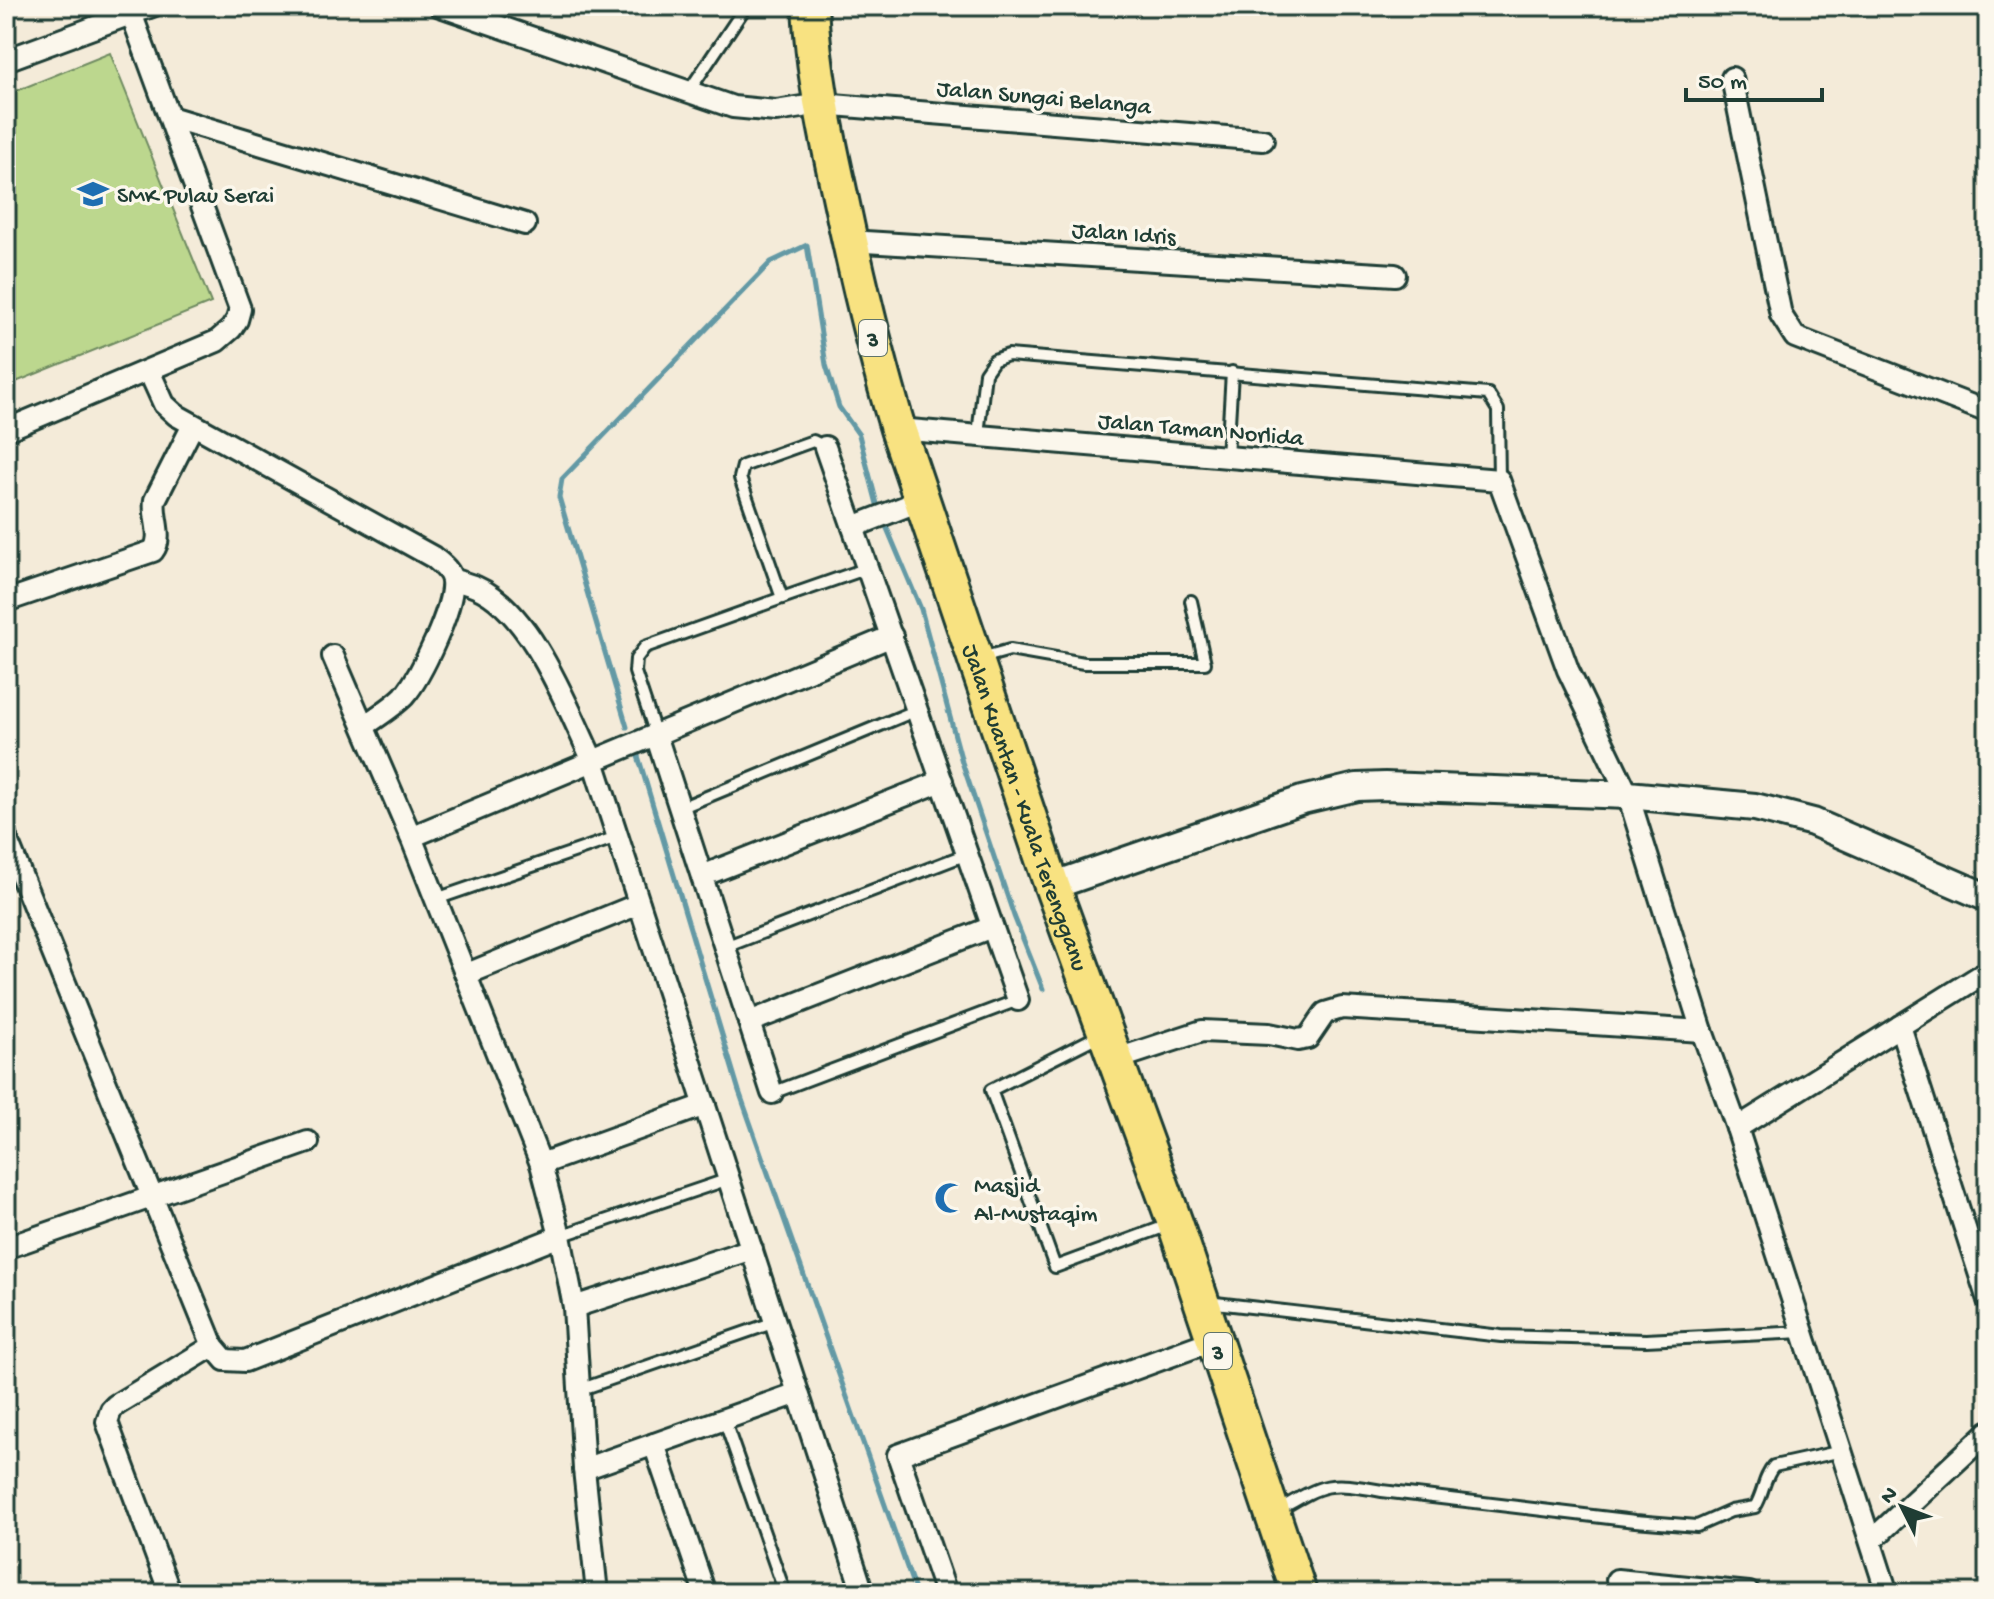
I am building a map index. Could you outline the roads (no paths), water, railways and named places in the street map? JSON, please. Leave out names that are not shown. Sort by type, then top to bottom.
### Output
[{"type":"highway","name":"Jalan Kuantan - Kuala Terengganu","points":[[810,6],[821,104],[849,241],[898,429],[1052,886],[1175,1223],[1299,1593]]},
{"type":"street","points":[[6,60],[152,6]]},
{"type":"street","name":"Jalan Sungai Belanga","points":[[440,6],[733,107],[776,111],[821,104],[1263,140]]},
{"type":"street","points":[[6,430],[217,341],[237,320],[240,309],[131,13]]},
{"type":"street","points":[[1732,78],[1781,315],[1795,337],[1988,412]]},
{"type":"street","points":[[170,117],[525,224]]},
{"type":"street","name":"Jalan Idris","points":[[849,241],[1395,275]]},
{"type":"street","points":[[149,371],[164,404],[176,415],[433,557],[448,571],[452,579],[451,602],[422,670],[403,696],[364,726]]},
{"type":"street","points":[[6,601],[153,551],[158,537],[153,512],[155,500],[193,425]]},
{"type":"street","name":"Jalan Taman Norlida","points":[[898,429],[1499,480]]},
{"type":"street","points":[[825,447],[1018,1000]]},
{"type":"street","points":[[1499,480],[1568,670],[1628,795],[1702,1031],[1737,1128],[1887,1593]]},
{"type":"street","points":[[853,527],[922,500]]},
{"type":"street","points":[[452,579],[478,587],[498,601],[529,636],[546,661],[593,761],[862,1588]]},
{"type":"street","points":[[411,837],[892,636]]},
{"type":"street","points":[[333,656],[411,837],[541,1164],[574,1307],[584,1469],[597,1593]]},
{"type":"street","points":[[656,735],[772,1093]]},
{"type":"street","points":[[702,876],[942,781]]},
{"type":"street","points":[[1052,886],[1297,802],[1357,787],[1385,786],[1628,795],[1755,807],[1813,822],[1988,898]]},
{"type":"street","points":[[6,838],[213,1346],[225,1360],[245,1361],[560,1236]]},
{"type":"street","points":[[467,974],[639,904]]},
{"type":"street","points":[[749,1022],[992,927]]},
{"type":"street","points":[[1737,1128],[1988,971]]},
{"type":"street","points":[[1112,1045],[1202,1031],[1269,1034],[1298,1040],[1308,1038],[1325,1013],[1342,1008],[1702,1031]]},
{"type":"street","points":[[1900,1026],[1988,1300]]},
{"type":"street","points":[[541,1164],[705,1105]]},
{"type":"street","points":[[6,1248],[308,1142]]},
{"type":"street","points":[[574,1307],[752,1249]]},
{"type":"street","points":[[946,1593],[898,1455],[1214,1340]]},
{"type":"street","points":[[170,1593],[107,1422],[108,1415],[116,1405],[213,1346]]},
{"type":"street","points":[[584,1469],[798,1393]]},
{"type":"street","points":[[1871,1541],[1988,1432]]},
{"type":"street","points":[[654,1444],[705,1593]]},
{"type":"street","points":[[1617,1580],[1749,1593]]},
{"type":"lane","points":[[689,91],[746,6]]},
{"type":"lane","points":[[978,435],[985,373],[994,360],[1008,355],[1488,394],[1498,410],[1499,480]]},
{"type":"lane","points":[[1227,457],[1232,372]]},
{"type":"lane","points":[[782,598],[740,478],[743,466],[813,441],[825,447]]},
{"type":"lane","points":[[656,735],[635,672],[636,659],[645,647],[868,568]]},
{"type":"lane","points":[[976,659],[1010,650],[1084,663],[1205,663],[1191,601]]},
{"type":"lane","points":[[680,808],[917,710]]},
{"type":"lane","points":[[436,899],[617,837]]},
{"type":"lane","points":[[725,947],[967,854]]},
{"type":"lane","points":[[772,1093],[1018,1000]]},
{"type":"lane","points":[[1112,1045],[991,1090],[1055,1267],[1175,1223]]},
{"type":"lane","points":[[560,1236],[729,1179]]},
{"type":"lane","points":[[1201,1301],[1501,1336],[1646,1340],[1803,1332]]},
{"type":"lane","points":[[579,1390],[775,1322]]},
{"type":"lane","points":[[724,1419],[785,1593]]},
{"type":"lane","points":[[1272,1514],[1320,1486],[1344,1485],[1619,1520],[1697,1526],[1731,1511],[1755,1507],[1762,1497],[1766,1474],[1774,1466],[1842,1451]]},
{"type":"lane","points":[[835,1593],[862,1588]]},
{"type":"waterway","points":[[627,727],[559,497],[562,479],[771,262],[807,245],[826,365],[839,407],[859,435],[877,504]]},
{"type":"waterway","points":[[886,526],[921,609],[962,762],[1014,916],[1043,989]]},
{"type":"waterway","points":[[638,756],[739,1091],[916,1593]]},
{"type":"place","name":"SMK Pulau Serai","points":[[93,194]]},
{"type":"place","name":"Masjid Al-Mustaqim","points":[[950,1198]]}]
